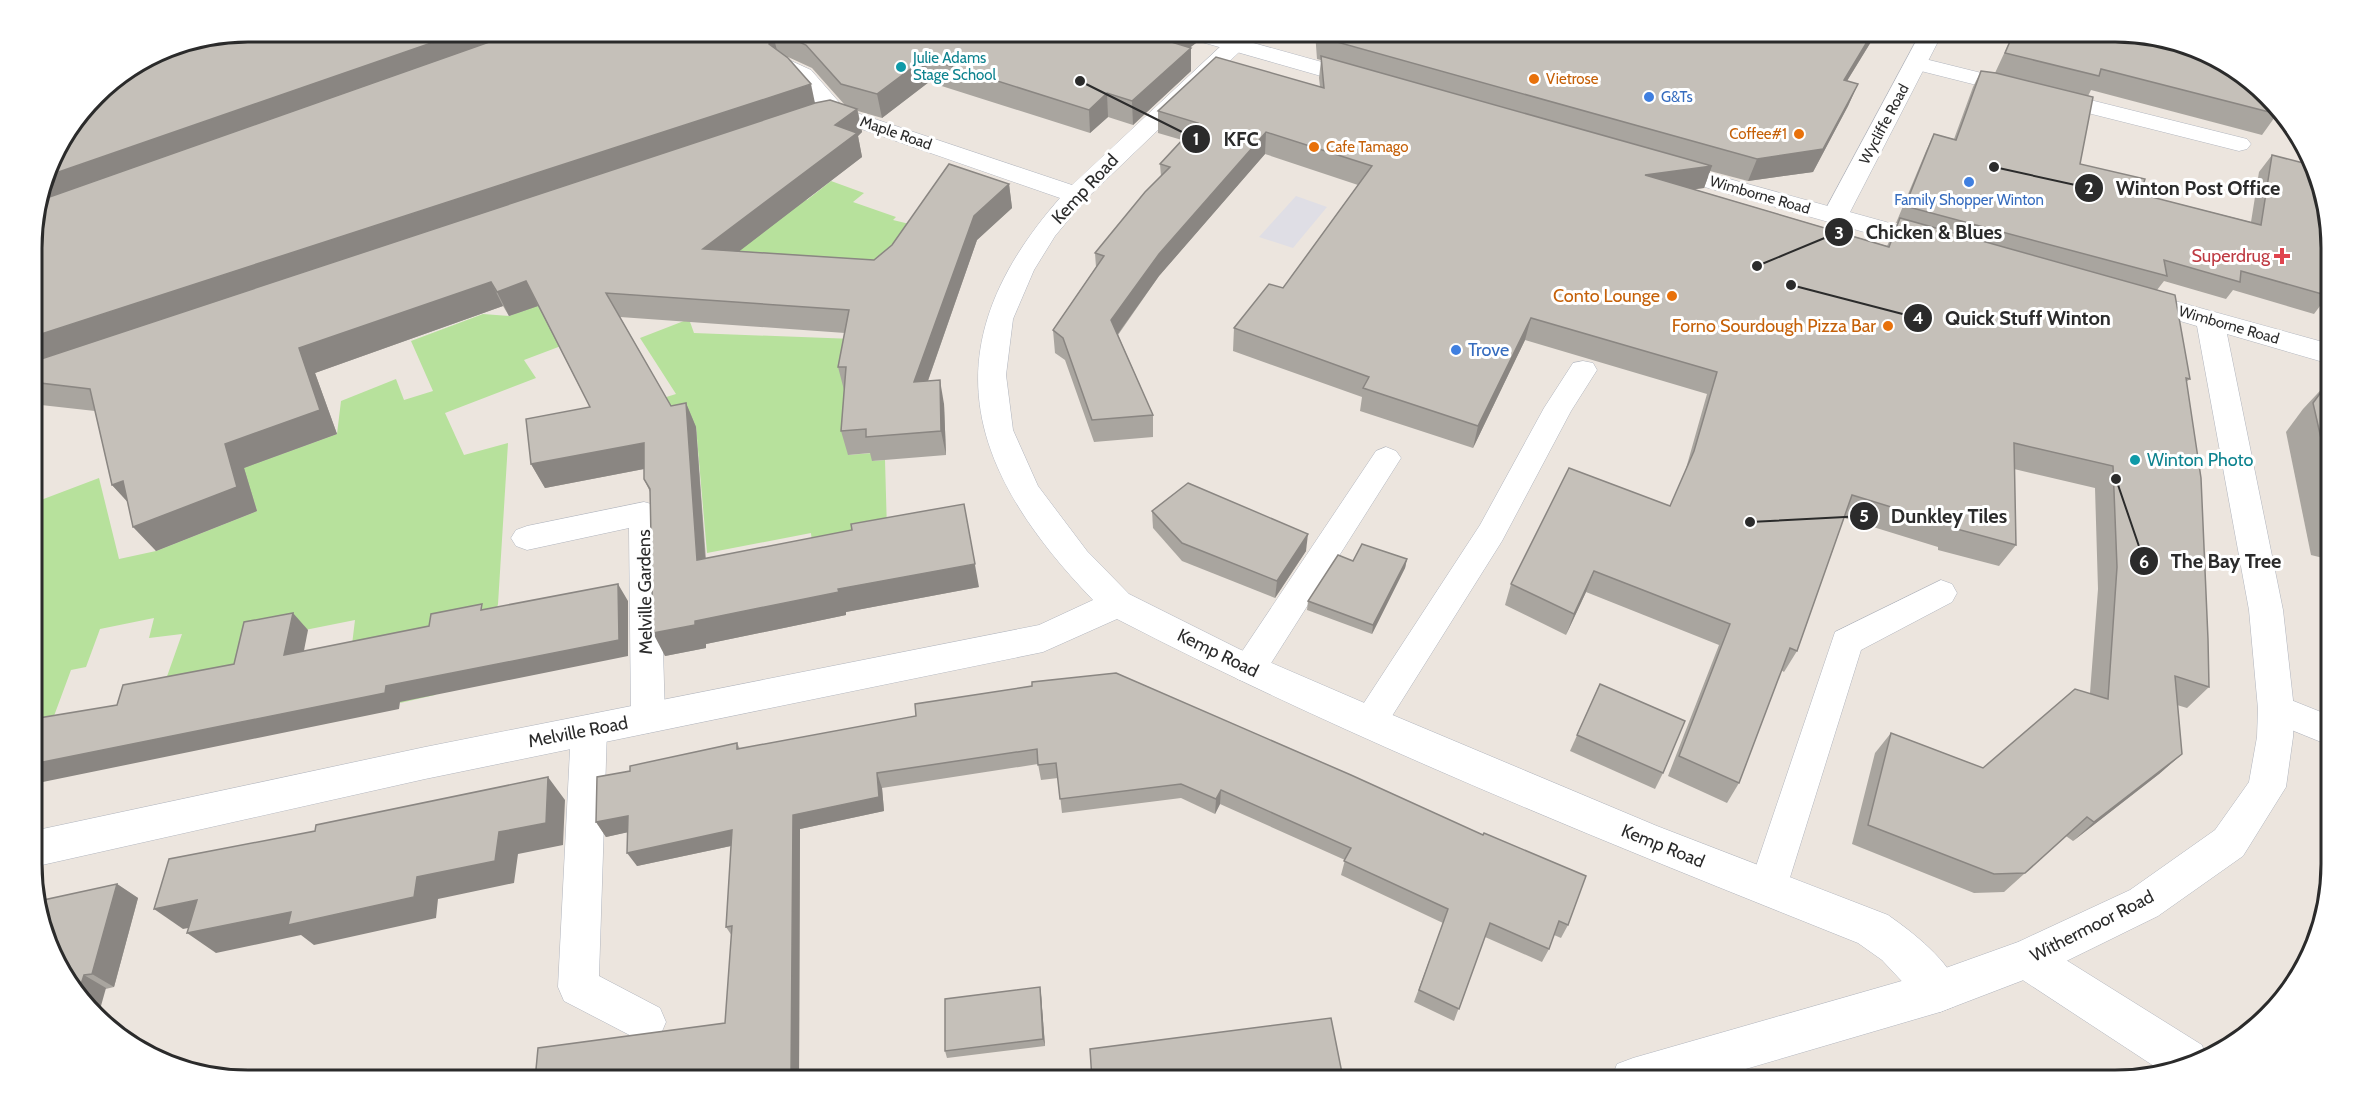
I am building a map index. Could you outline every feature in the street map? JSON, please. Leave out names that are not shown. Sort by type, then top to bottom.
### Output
[{"type":"street","name":"Kemp Road","points":[[1237,42],[1076,195],[1044,232],[1020,270],[999,319],[991,375],[998,430],[1024,491],[1075,560],[1117,603],[1249,669],[1642,839],[1873,929],[1897,946],[1940,991]]},
{"type":"street","points":[[1256,42],[1387,87]]},
{"type":"street","name":"Wycliffe Road","points":[[1835,216],[1927,42]]},
{"type":"street","name":"Maple Road","points":[[794,124],[816,117],[837,114],[1076,195]]},
{"type":"street","name":"Wimborne Road","points":[[1638,160],[1960,251]]},
{"type":"street","name":"Wimborne Road","points":[[2108,292],[2321,351]]},
{"type":"street","name":"Withermoor Road","points":[[1667,1070],[1940,991],[2027,959],[2144,903],[2229,843],[2267,787],[2275,737],[2276,709],[2266,610],[2210,320]]},
{"type":"street","name":"Melville Road","points":[[42,847],[590,730],[1043,638],[1086,620],[1117,603]]},
{"type":"street","points":[[2027,959],[2182,1059]]},
{"type":"lane","points":[[1917,63],[2239,144]]},
{"type":"lane","points":[[787,65],[803,75],[837,114]]},
{"type":"lane","points":[[1370,722],[1491,534],[1558,408],[1583,370]]},
{"type":"lane","points":[[1249,669],[1386,458]]},
{"type":"lane","name":"Melville Gardens","points":[[527,538],[644,513],[648,718]]},
{"type":"lane","points":[[1768,887],[1848,642],[1941,593]]},
{"type":"lane","points":[[2276,709],[2321,727]]},
{"type":"lane","points":[[590,730],[578,987],[645,1022]]},
{"type":"shaded area","points":[[1296,196],[1327,207],[1293,248],[1259,237]]},
{"type":"green space","points":[[831,181],[864,193],[853,202],[896,217],[893,220],[930,229],[888,280],[721,258],[784,194],[807,200]]},
{"type":"green space","points":[[539,305],[561,346],[524,360],[536,378],[445,413],[464,455],[508,443],[498,604],[494,621],[435,695],[400,703],[405,673],[350,661],[355,620],[260,639],[250,680],[159,699],[182,634],[149,638],[154,618],[100,629],[86,667],[71,670],[51,724],[42,726],[42,500],[99,478],[119,559],[156,551],[257,511],[243,468],[337,434],[341,401],[396,379],[404,400],[433,391],[411,341],[483,314],[509,316]]},
{"type":"green space","points":[[689,319],[694,333],[854,339],[848,455],[873,453],[872,461],[885,460],[887,531],[812,543],[811,533],[707,553],[696,427],[615,413],[676,394],[640,338]]},
{"type":"building","points":[[234,42],[434,42],[57,173],[63,157],[84,122],[102,102],[133,77],[157,63],[182,53]]},
{"type":"building","points":[[490,42],[770,42],[769,44],[788,58],[811,84],[42,334],[42,234],[48,197]]},
{"type":"building","points":[[799,42],[1171,42],[1191,48],[1132,101],[1107,93],[1089,110],[925,58],[877,94],[841,84],[806,45]]},
{"type":"building","points":[[1337,42],[1867,42],[1844,80],[1858,84],[1823,149],[1757,159]]},
{"type":"building","points":[[2010,42],[2129,42],[2156,46],[2194,58],[2218,70],[2241,84],[2270,112],[2101,69],[2099,76],[2005,53]]},
{"type":"building","points":[[1321,56],[1712,166],[1645,175],[1889,247],[1900,218],[2175,295],[2190,379],[2186,378],[2201,478],[2209,687],[2175,676],[2182,754],[2094,822],[2087,817],[2025,873],[1994,874],[1868,825],[1891,733],[1983,768],[2075,689],[2108,699],[2117,567],[2113,466],[2014,443],[2016,545],[1953,528],[1953,526],[1852,495],[1797,651],[1790,648],[1739,783],[1679,756],[1730,624],[1594,571],[1574,614],[1511,584],[1569,468],[1670,506],[1694,451],[1717,372],[1531,318],[1478,426],[1363,388],[1369,377],[1234,328],[1269,284],[1283,288],[1372,166],[1266,132],[1159,254],[1111,320],[1153,415],[1092,420],[1063,338],[1053,330],[1104,256],[1095,253],[1145,192],[1170,167],[1160,164],[1198,123],[1158,111],[1216,57],[1324,88]]},
{"type":"building","points":[[1981,71],[2093,97],[2080,164],[2145,179],[2140,194],[2261,225],[2272,155],[2302,163],[2314,194],[2319,221],[2321,294],[2241,271],[2240,282],[2164,260],[2167,276],[1905,206],[1934,134],[1956,140]]},
{"type":"building","points":[[830,100],[857,109],[835,125],[857,133],[703,249],[874,260],[892,245],[949,164],[1009,184],[974,216],[914,382],[940,380],[941,431],[866,437],[866,429],[841,431],[846,367],[838,367],[849,310],[606,293],[671,406],[686,403],[697,560],[852,530],[851,524],[964,504],[975,564],[838,589],[839,592],[695,621],[695,625],[653,633],[650,489],[644,479],[644,443],[531,464],[526,419],[590,407],[526,281],[497,292],[491,282],[299,348],[320,410],[225,444],[237,487],[133,527],[123,481],[112,485],[90,389],[42,383],[42,359],[815,103]]},
{"type":"building","points":[[2321,392],[2321,438],[2313,403]]},
{"type":"building","points":[[1188,483],[1308,534],[1277,581],[1182,543],[1152,511]]},
{"type":"building","points":[[1362,544],[1407,559],[1373,625],[1308,601],[1338,555],[1353,561]]},
{"type":"building","points":[[618,584],[619,640],[386,686],[385,693],[42,762],[42,718],[117,705],[123,685],[234,664],[244,622],[293,613],[284,655],[429,626],[431,614],[482,604],[481,610]]},
{"type":"building","points":[[1116,673],[1483,835],[1484,833],[1586,876],[1568,925],[1559,921],[1549,949],[1490,923],[1459,1009],[1419,990],[1448,909],[1344,861],[1351,848],[1221,790],[1216,799],[1181,784],[1060,799],[1056,763],[1038,765],[1037,749],[877,773],[879,797],[793,815],[791,1070],[536,1070],[538,1048],[725,1023],[732,926],[726,927],[732,830],[627,853],[628,816],[596,822],[597,777],[630,771],[630,766],[737,743],[737,749],[916,716],[915,704],[1032,686],[1032,682]]},
{"type":"building","points":[[1600,684],[1685,721],[1663,773],[1577,735]]},
{"type":"building","points":[[548,777],[546,823],[499,832],[495,861],[417,877],[414,897],[288,925],[291,912],[187,933],[197,900],[154,909],[169,859],[315,831],[316,825]]},
{"type":"building","points":[[117,884],[92,974],[84,975],[81,985],[58,943],[46,900]]},
{"type":"building","points":[[1040,987],[1043,1039],[945,1051],[945,999]]},
{"type":"building","points":[[1331,1018],[1341,1070],[1091,1070],[1090,1049]]},
{"type":"place","name":"Julie Adams Stage School","points":[[901,67]]},
{"type":"place","name":"Vietrose","points":[[1534,79]]},
{"type":"place","name":"KFC","points":[[1080,81]]},
{"type":"place","name":"G&Ts","points":[[1649,97]]},
{"type":"place","name":"Coffee#1","points":[[1799,134]]},
{"type":"place","name":"Cafe Tamago","points":[[1314,147]]},
{"type":"place","name":"Winton Post Office","points":[[1994,167]]},
{"type":"place","name":"Family Shopper Winton","points":[[1969,182]]},
{"type":"place","name":"Superdrug","points":[[2282,256]]},
{"type":"place","name":"Chicken & Blues","points":[[1757,266]]},
{"type":"place","name":"Quick Stuff Winton","points":[[1791,285]]},
{"type":"place","name":"Conto Lounge","points":[[1672,296]]},
{"type":"place","name":"Forno Sourdough Pizza Bar","points":[[1888,326]]},
{"type":"place","name":"Trove","points":[[1456,350]]},
{"type":"place","name":"Winton Photo","points":[[2135,460]]},
{"type":"place","name":"The Bay Tree","points":[[2116,479]]},
{"type":"place","name":"Dunkley Tiles","points":[[1750,522]]}]
